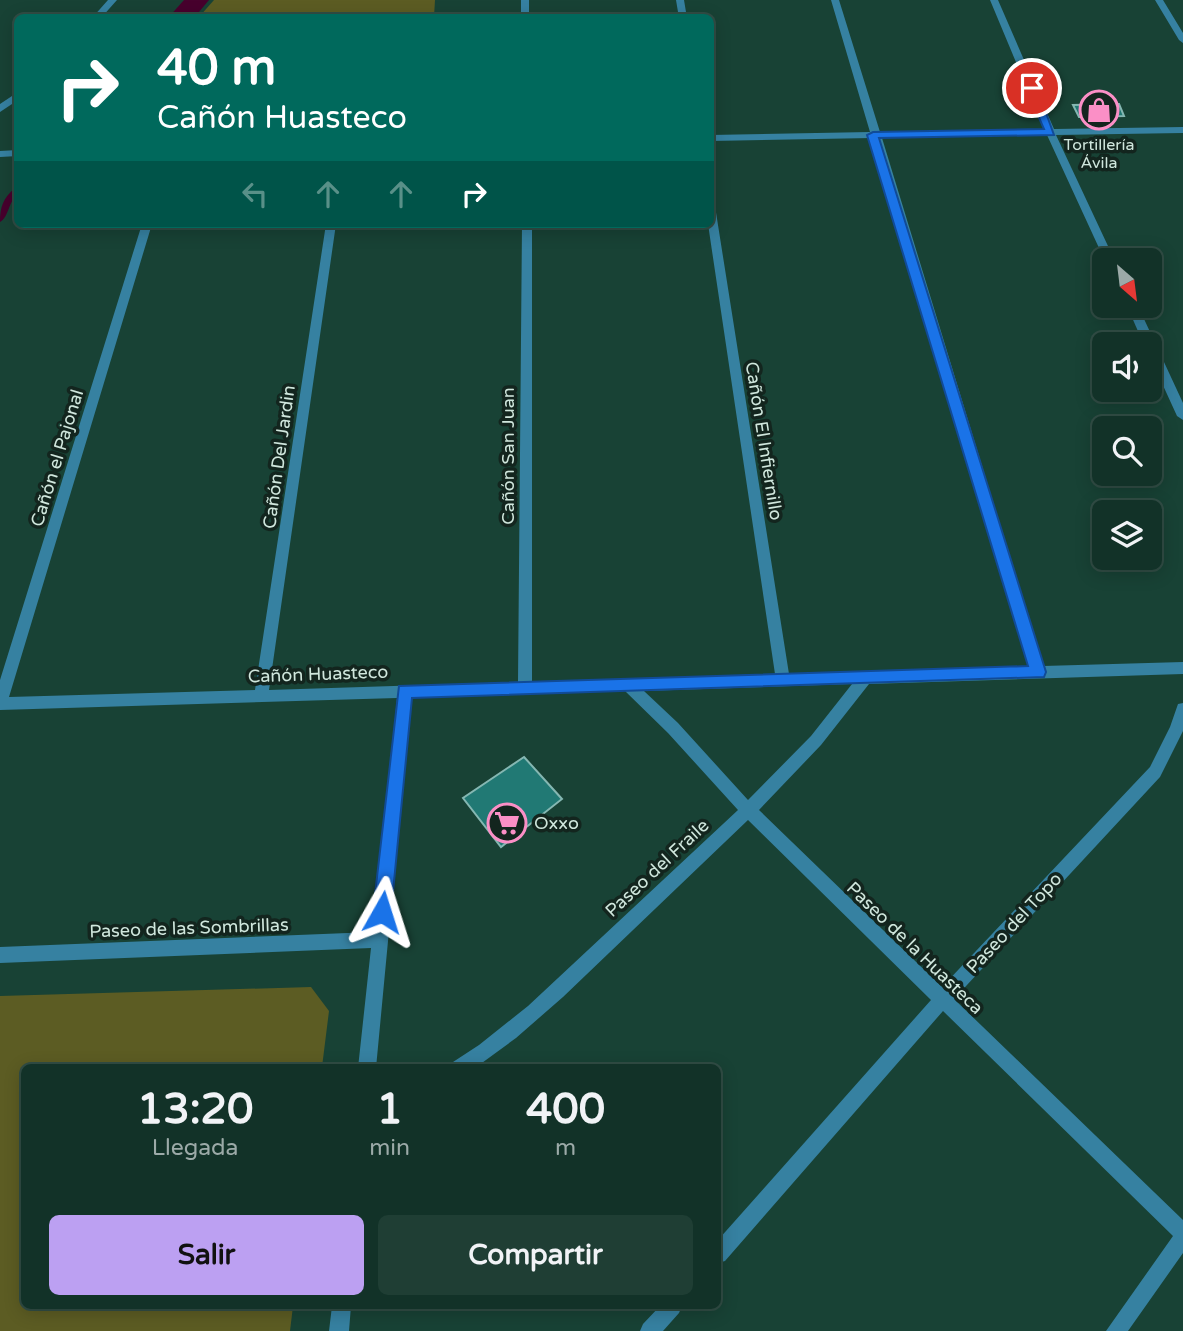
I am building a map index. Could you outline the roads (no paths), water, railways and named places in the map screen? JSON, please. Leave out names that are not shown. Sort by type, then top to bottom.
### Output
[{"type":"street","points":[[100,14],[113,0]]},
{"type":"street","points":[[835,0],[873,135],[1038,672]]},
{"type":"street","points":[[994,0],[1050,132],[1104,248]]},
{"type":"street","points":[[1159,0],[1183,40]]},
{"type":"street","points":[[0,109],[14,98]]},
{"type":"street","points":[[714,138],[1183,130]]},
{"type":"street","name":"Cañón el Pajonal","points":[[0,704],[146,228]]},
{"type":"street","name":"Cañón Del Jardin","points":[[261,695],[330,228]]},
{"type":"street","name":"Cañón San Juan","points":[[525,688],[527,228]]},
{"type":"street","name":"Cañón El Infiernillo","points":[[713,228],[783,680]]},
{"type":"street","points":[[1162,371],[1183,416]]},
{"type":"street","name":"Cañón Huasteco","points":[[0,704],[627,684],[864,680],[1183,668]]},
{"type":"street","name":"Paseo del Fraile","points":[[464,1064],[523,1021],[798,764],[844,710],[864,680]]},
{"type":"street","name":"Paseo de la Huasteca","points":[[627,684],[747,810],[1183,1235]]},
{"type":"street","points":[[367,1064],[405,691]]},
{"type":"street","name":"Paseo del Topo","points":[[721,1251],[941,1000],[1155,772],[1177,729],[1183,709]]},
{"type":"street","name":"Paseo de las Sombrillas","points":[[0,955],[379,940]]},
{"type":"street","points":[[1116,1331],[1183,1235]]},
{"type":"street","points":[[339,1331],[342,1309]]},
{"type":"street","points":[[650,1331],[669,1309]]},
{"type":"waterway","points":[[184,14],[197,0]]},
{"type":"waterway","points":[[0,220],[8,198],[14,193]]},
{"type":"place","name":"Tortillería Ávila","points":[[1099,110]]},
{"type":"place","name":"Oxxo","points":[[507,823]]}]
